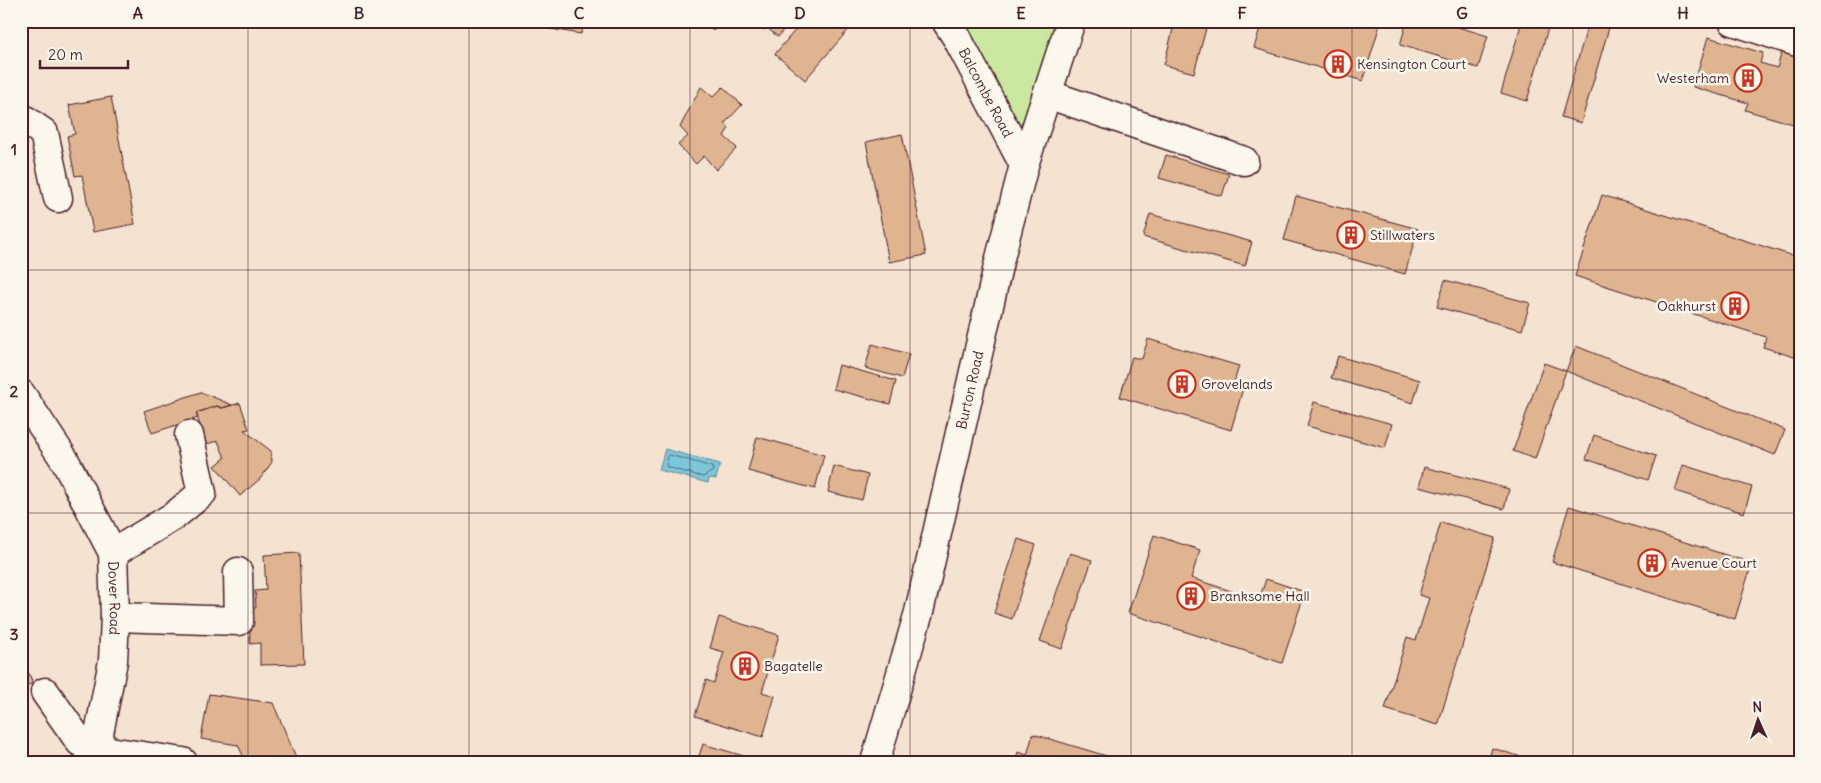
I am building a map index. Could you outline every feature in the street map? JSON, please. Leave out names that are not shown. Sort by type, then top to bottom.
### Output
[{"type":"street","name":"Balcombe Road","points":[[946,21],[957,38],[1024,165]]},
{"type":"street","name":"Burton Road","points":[[876,762],[919,612],[999,262],[1024,165],[1071,21]]},
{"type":"street","points":[[1733,21],[1800,43]]},
{"type":"street","points":[[1047,94],[1244,160]]},
{"type":"street","points":[[21,117],[44,133],[58,198]]},
{"type":"street","name":"Dover Road","points":[[21,394],[64,459],[113,553],[115,617],[113,662],[92,755]]},
{"type":"street","points":[[113,553],[174,516],[202,493],[189,435]]},
{"type":"street","points":[[115,617],[239,621],[238,572]]},
{"type":"street","points":[[45,692],[80,742],[92,755],[183,762]]},
{"type":"green space","points":[[946,21],[1071,21],[1024,165]]},
{"type":"water","points":[[665,449],[720,464],[716,479],[709,478],[708,483],[659,470]]},
{"type":"building","points":[[501,21],[584,21],[581,34]]},
{"type":"building","points":[[705,21],[725,21],[713,31]]},
{"type":"building","points":[[753,21],[790,21],[778,37],[766,27],[764,30]]},
{"type":"building","points":[[803,21],[839,21],[849,29],[805,80],[775,54]]},
{"type":"building","points":[[1175,21],[1208,21],[1194,73],[1164,65]]},
{"type":"building","name":"Kensington Court","points":[[1262,21],[1381,21],[1363,81],[1254,48]]},
{"type":"building","points":[[1407,21],[1438,21],[1488,36],[1478,68],[1400,45]]},
{"type":"building","points":[[1522,21],[1550,21],[1527,101],[1501,93]]},
{"type":"building","points":[[1589,21],[1611,21],[1581,123],[1561,117]]},
{"type":"building","name":"Westerham","points":[[1708,37],[1763,53],[1760,63],[1777,68],[1782,51],[1800,56],[1800,126],[1745,110],[1748,103],[1693,87]]},
{"type":"building","points":[[701,87],[713,97],[723,87],[742,105],[725,123],[729,128],[724,136],[737,148],[716,170],[704,156],[696,164],[678,145],[688,136],[680,127]]},
{"type":"building","points":[[111,97],[135,224],[93,232],[82,175],[75,176],[67,136],[75,134],[69,105]]},
{"type":"building","points":[[902,134],[926,255],[889,262],[866,142]]},
{"type":"building","points":[[1166,155],[1229,174],[1222,196],[1159,178]]},
{"type":"building","name":"Oakhurst","points":[[1602,195],[1800,258],[1800,359],[1763,347],[1766,337],[1575,276]]},
{"type":"building","name":"Stillwaters","points":[[1296,196],[1418,229],[1405,274],[1284,240]]},
{"type":"building","points":[[1150,214],[1252,242],[1245,266],[1143,237]]},
{"type":"building","points":[[1445,280],[1530,303],[1522,330],[1437,307]]},
{"type":"building","name":"Grovelands","points":[[1148,339],[1239,366],[1234,382],[1244,385],[1231,430],[1120,397],[1132,357],[1142,359]]},
{"type":"building","points":[[872,344],[909,354],[902,378],[865,368]]},
{"type":"building","points":[[1576,346],[1785,430],[1775,455],[1566,371]]},
{"type":"building","points":[[1338,356],[1420,380],[1413,403],[1331,378]]},
{"type":"building","points":[[1544,363],[1566,371],[1535,459],[1513,451]]},
{"type":"building","points":[[839,365],[896,381],[890,404],[833,389]]},
{"type":"building","points":[[201,392],[232,405],[222,408],[217,406],[196,413],[198,418],[152,433],[144,411]]},
{"type":"building","points":[[1314,402],[1392,424],[1385,448],[1307,426]]},
{"type":"building","points":[[240,403],[249,429],[244,430],[271,451],[272,462],[261,478],[240,496],[215,466],[225,458],[218,441],[206,444],[196,413],[217,406],[222,408]]},
{"type":"building","points":[[1594,435],[1656,456],[1648,480],[1586,459]]},
{"type":"building","points":[[757,437],[824,455],[815,489],[748,471]]},
{"type":"building","points":[[1683,465],[1752,487],[1744,513],[1675,491]]},
{"type":"building","points":[[834,466],[868,475],[862,500],[828,492]]},
{"type":"building","points":[[1424,467],[1509,489],[1504,509],[1419,487]]},
{"type":"building","name":"Avenue Court","points":[[1569,506],[1752,563],[1735,619],[1552,562]]},
{"type":"building","points":[[1441,522],[1495,538],[1438,725],[1385,709],[1407,637],[1416,640],[1429,598],[1419,595]]},
{"type":"building","name":"Branksome Hall","points":[[1154,535],[1200,550],[1191,578],[1259,600],[1266,579],[1305,592],[1282,663],[1128,613]]},
{"type":"building","points":[[1018,539],[1036,545],[1012,619],[994,613]]},
{"type":"building","points":[[299,553],[304,664],[260,665],[260,643],[250,644],[249,608],[256,608],[255,591],[266,590],[264,555]]},
{"type":"building","points":[[1070,553],[1092,560],[1062,649],[1040,641]]},
{"type":"building","name":"Bagatelle","points":[[719,617],[779,635],[762,692],[775,696],[763,737],[695,716],[706,680],[714,683],[724,652],[710,648]]},
{"type":"building","points":[[21,655],[33,683],[21,688]]},
{"type":"building","points":[[209,694],[273,703],[298,762],[246,762],[238,745],[201,739]]},
{"type":"building","points":[[1033,734],[1127,762],[1015,762],[1018,752],[1027,755]]},
{"type":"building","points":[[703,744],[764,762],[697,762]]},
{"type":"building","points":[[1492,748],[1538,762],[1488,762]]},
{"type":"place","name":"Kensington Court","points":[[1338,64]]},
{"type":"place","name":"Westerham","points":[[1748,78]]},
{"type":"place","name":"Stillwaters","points":[[1351,235]]},
{"type":"place","name":"Oakhurst","points":[[1735,306]]},
{"type":"place","name":"Grovelands","points":[[1182,384]]},
{"type":"place","name":"Avenue Court","points":[[1652,563]]},
{"type":"place","name":"Branksome Hall","points":[[1191,596]]},
{"type":"place","name":"Bagatelle","points":[[745,666]]}]
